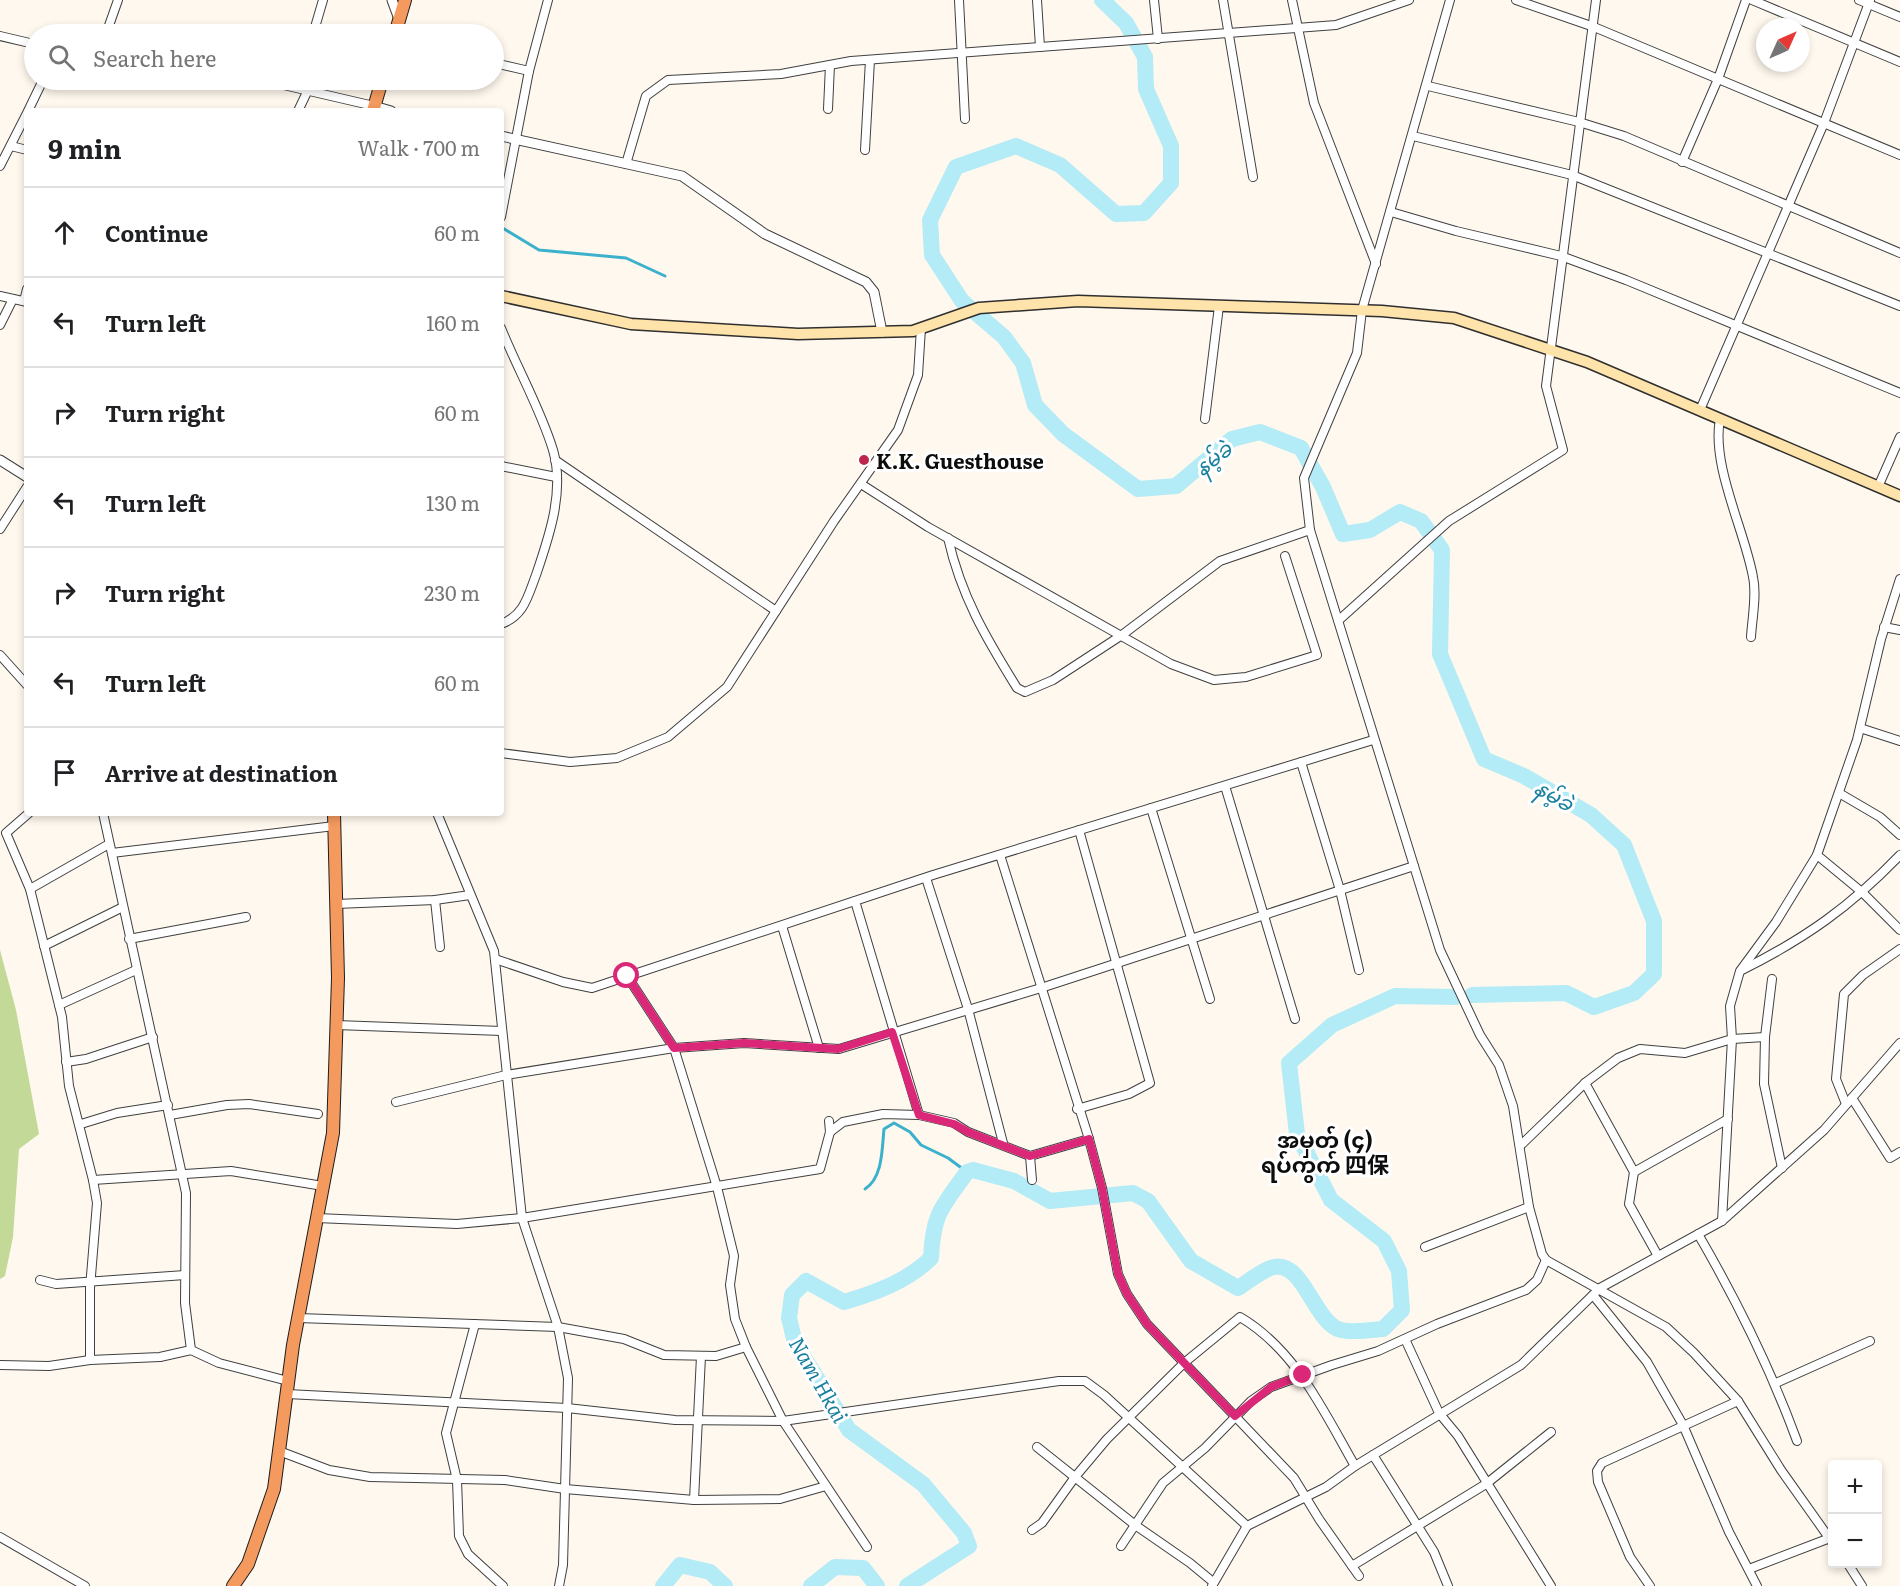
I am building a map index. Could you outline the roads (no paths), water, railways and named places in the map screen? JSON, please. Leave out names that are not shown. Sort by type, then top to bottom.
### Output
[{"type":"highway","points":[[398,24],[405,0]]},
{"type":"highway","points":[[374,108],[379,90]]},
{"type":"highway","points":[[233,1586],[248,1564],[274,1489],[298,1318],[333,1133],[336,1025],[334,819]]},
{"type":"main road","points":[[504,297],[631,324],[798,334],[882,332],[921,328],[979,308],[1078,301],[1362,310],[1455,318],[1587,362],[1900,496]]},
{"type":"street","points":[[110,24],[118,0]]},
{"type":"street","points":[[316,24],[323,0]]},
{"type":"street","points":[[392,0],[399,19]]},
{"type":"street","points":[[504,202],[529,71],[548,0]]},
{"type":"street","points":[[959,0],[965,119]]},
{"type":"street","points":[[1037,0],[1040,47]]},
{"type":"street","points":[[1155,0],[1158,39]]},
{"type":"street","points":[[1223,0],[1252,177]]},
{"type":"street","points":[[1292,0],[1314,103],[1376,264]]},
{"type":"street","points":[[626,164],[646,96],[668,80],[781,74],[870,60],[1147,40],[1297,26],[1336,25],[1409,0]]},
{"type":"street","points":[[1450,0],[1428,86],[1362,310],[1357,353],[1304,477],[1310,530],[1440,950],[1480,1035],[1499,1065],[1513,1106],[1537,1244],[1546,1260],[1600,1288],[1666,1327],[1738,1401],[1781,1470],[1828,1536]]},
{"type":"street","points":[[1516,0],[1594,27],[1900,155]]},
{"type":"street","points":[[1339,620],[1449,521],[1563,450],[1546,386],[1561,256],[1596,0]]},
{"type":"street","points":[[1682,162],[1718,79],[1746,0]]},
{"type":"street","points":[[1752,0],[1900,62]]},
{"type":"street","points":[[1859,0],[1870,2],[1900,17]]},
{"type":"street","points":[[1700,410],[1824,123],[1870,2]]},
{"type":"street","points":[[0,36],[24,42]]},
{"type":"street","points":[[865,150],[870,60]]},
{"type":"street","points":[[504,65],[529,71]]},
{"type":"street","points":[[828,109],[830,65]]},
{"type":"street","points":[[1428,86],[1579,122],[1624,136],[1788,207],[1900,252]]},
{"type":"street","points":[[30,108],[38,90]]},
{"type":"street","points":[[299,108],[308,90],[374,108]]},
{"type":"street","points":[[0,166],[24,120]]},
{"type":"street","points":[[504,136],[682,176],[765,234],[866,282],[874,292],[882,332]]},
{"type":"street","points":[[1413,136],[1572,175],[1900,306]]},
{"type":"street","points":[[12,146],[24,149]]},
{"type":"street","points":[[1391,212],[1456,231],[1561,256],[1737,324],[1900,393]]},
{"type":"street","points":[[0,296],[24,302]]},
{"type":"street","points":[[0,325],[13,299]]},
{"type":"street","points":[[1205,419],[1219,306]]},
{"type":"street","points":[[504,753],[570,762],[617,758],[668,737],[727,687],[834,520],[898,430],[918,375],[921,328]]},
{"type":"street","points":[[504,335],[553,451],[556,477],[550,533],[530,591],[519,615],[504,622]]},
{"type":"street","points":[[1720,419],[1718,432],[1722,458],[1754,579],[1751,637]]},
{"type":"street","points":[[1878,487],[1900,437]]},
{"type":"street","points":[[0,460],[24,475]]},
{"type":"street","points":[[555,460],[776,611]]},
{"type":"street","points":[[504,467],[556,477]]},
{"type":"street","points":[[861,484],[948,538],[1171,664],[1214,680],[1246,677],[1317,655],[1285,556]]},
{"type":"street","points":[[0,529],[24,493]]},
{"type":"street","points":[[948,538],[957,577],[989,644],[1017,688],[1025,692],[1053,680],[1122,635],[1220,561],[1310,530]]},
{"type":"street","points":[[1722,1221],[1732,1039],[1730,1006],[1740,971],[1776,922],[1817,855],[1860,728],[1884,627],[1900,579]]},
{"type":"street","points":[[1884,627],[1900,630]]},
{"type":"street","points":[[0,655],[24,682]]},
{"type":"street","points":[[1860,728],[1900,741]]},
{"type":"street","points":[[495,958],[563,982],[592,988],[926,878],[1374,740]]},
{"type":"street","points":[[1301,762],[1340,890],[1359,970]]},
{"type":"street","points":[[1225,786],[1295,1019]]},
{"type":"street","points":[[1839,793],[1880,817],[1900,835]]},
{"type":"street","points":[[1151,808],[1210,999]]},
{"type":"street","points":[[26,816],[6,834],[30,889],[58,1005],[69,1086],[81,1124],[97,1203],[91,1280],[90,1360]]},
{"type":"street","points":[[104,816],[186,1193],[185,1303],[191,1350]]},
{"type":"street","points":[[438,816],[495,958],[522,1218],[558,1327],[568,1378],[565,1490],[559,1586]]},
{"type":"street","points":[[112,853],[334,819]]},
{"type":"street","points":[[1077,1109],[1129,1094],[1150,1083],[1079,830]]},
{"type":"street","points":[[30,889],[110,844]]},
{"type":"street","points":[[1000,855],[1077,1109],[1089,1139],[1102,1188],[1118,1274],[1127,1294],[1147,1324],[1294,1478],[1308,1496],[1319,1519],[1359,1576]]},
{"type":"street","points":[[1817,855],[1863,893],[1900,930]]},
{"type":"street","points":[[1740,971],[1791,945],[1863,893],[1900,855]]},
{"type":"street","points":[[396,1102],[506,1075],[674,1048],[744,1043],[838,1049],[1041,988],[1414,866]]},
{"type":"street","points":[[926,878],[968,1009],[1003,1143]]},
{"type":"street","points":[[336,904],[435,900],[470,895]]},
{"type":"street","points":[[435,900],[440,946]]},
{"type":"street","points":[[855,901],[892,1032],[919,1115]]},
{"type":"street","points":[[44,946],[123,907]]},
{"type":"street","points":[[129,939],[246,917]]},
{"type":"street","points":[[782,926],[819,1048]]},
{"type":"street","points":[[1900,949],[1863,975],[1844,994],[1836,1079],[1890,1158],[1900,1152]]},
{"type":"street","points":[[58,1005],[136,970]]},
{"type":"street","points":[[627,976],[674,1048],[717,1187],[734,1256],[730,1285],[735,1319],[746,1347],[783,1421],[867,1547]]},
{"type":"street","points":[[1772,979],[1765,1037],[1764,1084],[1782,1168]]},
{"type":"street","points":[[336,1025],[502,1031]]},
{"type":"street","points":[[66,1062],[86,1059],[153,1037]]},
{"type":"street","points":[[1521,1145],[1585,1083],[1618,1058],[1640,1049],[1685,1053],[1732,1039],[1765,1037]]},
{"type":"street","points":[[1036,1447],[1212,1584],[1247,1526],[1308,1496],[1439,1413],[1521,1365],[1600,1288],[1722,1221],[1824,1130],[1900,1043]]},
{"type":"street","points":[[1585,1083],[1634,1172],[1629,1204],[1658,1256]]},
{"type":"street","points":[[170,1115],[226,1105],[249,1104],[318,1114]]},
{"type":"street","points":[[81,1124],[117,1113],[168,1105]]},
{"type":"street","points":[[830,1132],[843,1122],[883,1114],[919,1115],[954,1124],[968,1132],[1003,1143],[1030,1156],[1089,1139]]},
{"type":"street","points":[[1634,1172],[1728,1119]]},
{"type":"street","points":[[317,1218],[457,1224],[522,1218],[820,1169],[830,1132],[830,1121]]},
{"type":"street","points":[[1030,1156],[1032,1180]]},
{"type":"street","points":[[93,1180],[231,1171],[323,1186]]},
{"type":"street","points":[[1425,1247],[1529,1207]]},
{"type":"street","points":[[1698,1234],[1743,1312],[1776,1383],[1797,1441]]},
{"type":"street","points":[[1121,1546],[1163,1483],[1205,1448],[1235,1416],[1271,1387],[1378,1351],[1527,1290],[1537,1280],[1546,1260]]},
{"type":"street","points":[[40,1280],[56,1284],[185,1275]]},
{"type":"street","points":[[1593,1295],[1647,1362],[1683,1425],[1729,1532],[1757,1586]]},
{"type":"street","points":[[1032,1530],[1042,1523],[1075,1477],[1128,1417],[1184,1363],[1240,1317],[1258,1327],[1303,1375],[1355,1466]]},
{"type":"street","points":[[298,1318],[558,1327],[624,1339],[664,1355],[716,1356],[746,1347]]},
{"type":"street","points":[[475,1324],[446,1434],[457,1480],[459,1536],[468,1554],[503,1586]]},
{"type":"street","points":[[1405,1339],[1439,1413],[1458,1436],[1551,1586]]},
{"type":"street","points":[[1776,1383],[1870,1341]]},
{"type":"street","points":[[0,1365],[9,1363],[49,1366],[90,1360],[160,1357],[191,1350],[219,1363],[288,1381]]},
{"type":"street","points":[[694,1500],[701,1356]]},
{"type":"street","points":[[286,1394],[567,1408],[699,1420],[783,1421],[850,1409],[1059,1381],[1085,1381],[1128,1417],[1247,1526]]},
{"type":"street","points":[[1650,1586],[1630,1557],[1598,1482],[1597,1471],[1602,1463],[1738,1401]]},
{"type":"street","points":[[1352,1566],[1486,1484],[1551,1432]]},
{"type":"street","points":[[279,1451],[329,1470],[370,1477],[505,1480],[565,1490],[694,1500],[780,1499],[826,1486]]},
{"type":"street","points":[[1373,1455],[1434,1552],[1448,1586]]},
{"type":"street","points":[[0,1537],[85,1586]]},
{"type":"street","points":[[1749,1569],[1828,1541]]},
{"type":"street","points":[[1851,1568],[1862,1586]]},
{"type":"waterway","name":"နမ့်ခဲ","points":[[1102,0],[1126,23],[1145,57],[1146,89],[1171,146],[1171,183],[1144,213],[1116,214],[1060,165],[1016,146],[956,167],[930,220],[932,255],[962,301],[1004,337],[1023,363],[1035,405],[1063,434],[1138,489],[1176,486],[1232,439],[1260,432],[1301,448],[1323,487],[1343,534],[1370,530],[1400,512],[1421,521],[1442,550],[1440,654],[1484,759],[1524,776],[1591,815],[1624,845],[1654,921],[1654,974],[1634,993],[1594,1007],[1566,993],[1472,995]]},
{"type":"waterway","points":[[504,229],[539,250],[626,258],[665,276]]},
{"type":"waterway","name":"Nam Hkai","points":[[907,1586],[969,1546],[964,1533],[923,1484],[849,1430],[795,1343],[789,1318],[792,1295],[806,1281],[844,1302],[902,1280],[931,1258],[934,1230],[940,1211],[967,1172],[973,1170],[1014,1181],[1050,1201],[1133,1193],[1148,1201],[1191,1261],[1238,1288],[1270,1268],[1284,1268],[1293,1273],[1301,1282],[1323,1316],[1332,1325],[1346,1331],[1383,1329],[1402,1310],[1399,1271],[1384,1241],[1331,1200],[1297,1134],[1289,1063],[1332,1025],[1395,996],[1456,997]]},
{"type":"waterway","points":[[865,1189],[871,1184],[878,1170],[884,1129],[894,1123],[910,1132],[921,1145],[948,1158],[967,1172]]},
{"type":"waterway","name":"Nam Hkai","points":[[663,1586],[680,1565],[710,1572],[725,1586]]},
{"type":"waterway","name":"Nam Hkai","points":[[811,1586],[835,1567],[863,1568],[877,1586]]},
{"type":"place","name":"K.K. Guesthouse","points":[[864,460]]},
{"type":"district","name":"အမှတ် (၄) ရပ်ကွက် 四保","points":[[1325,1150]]}]
